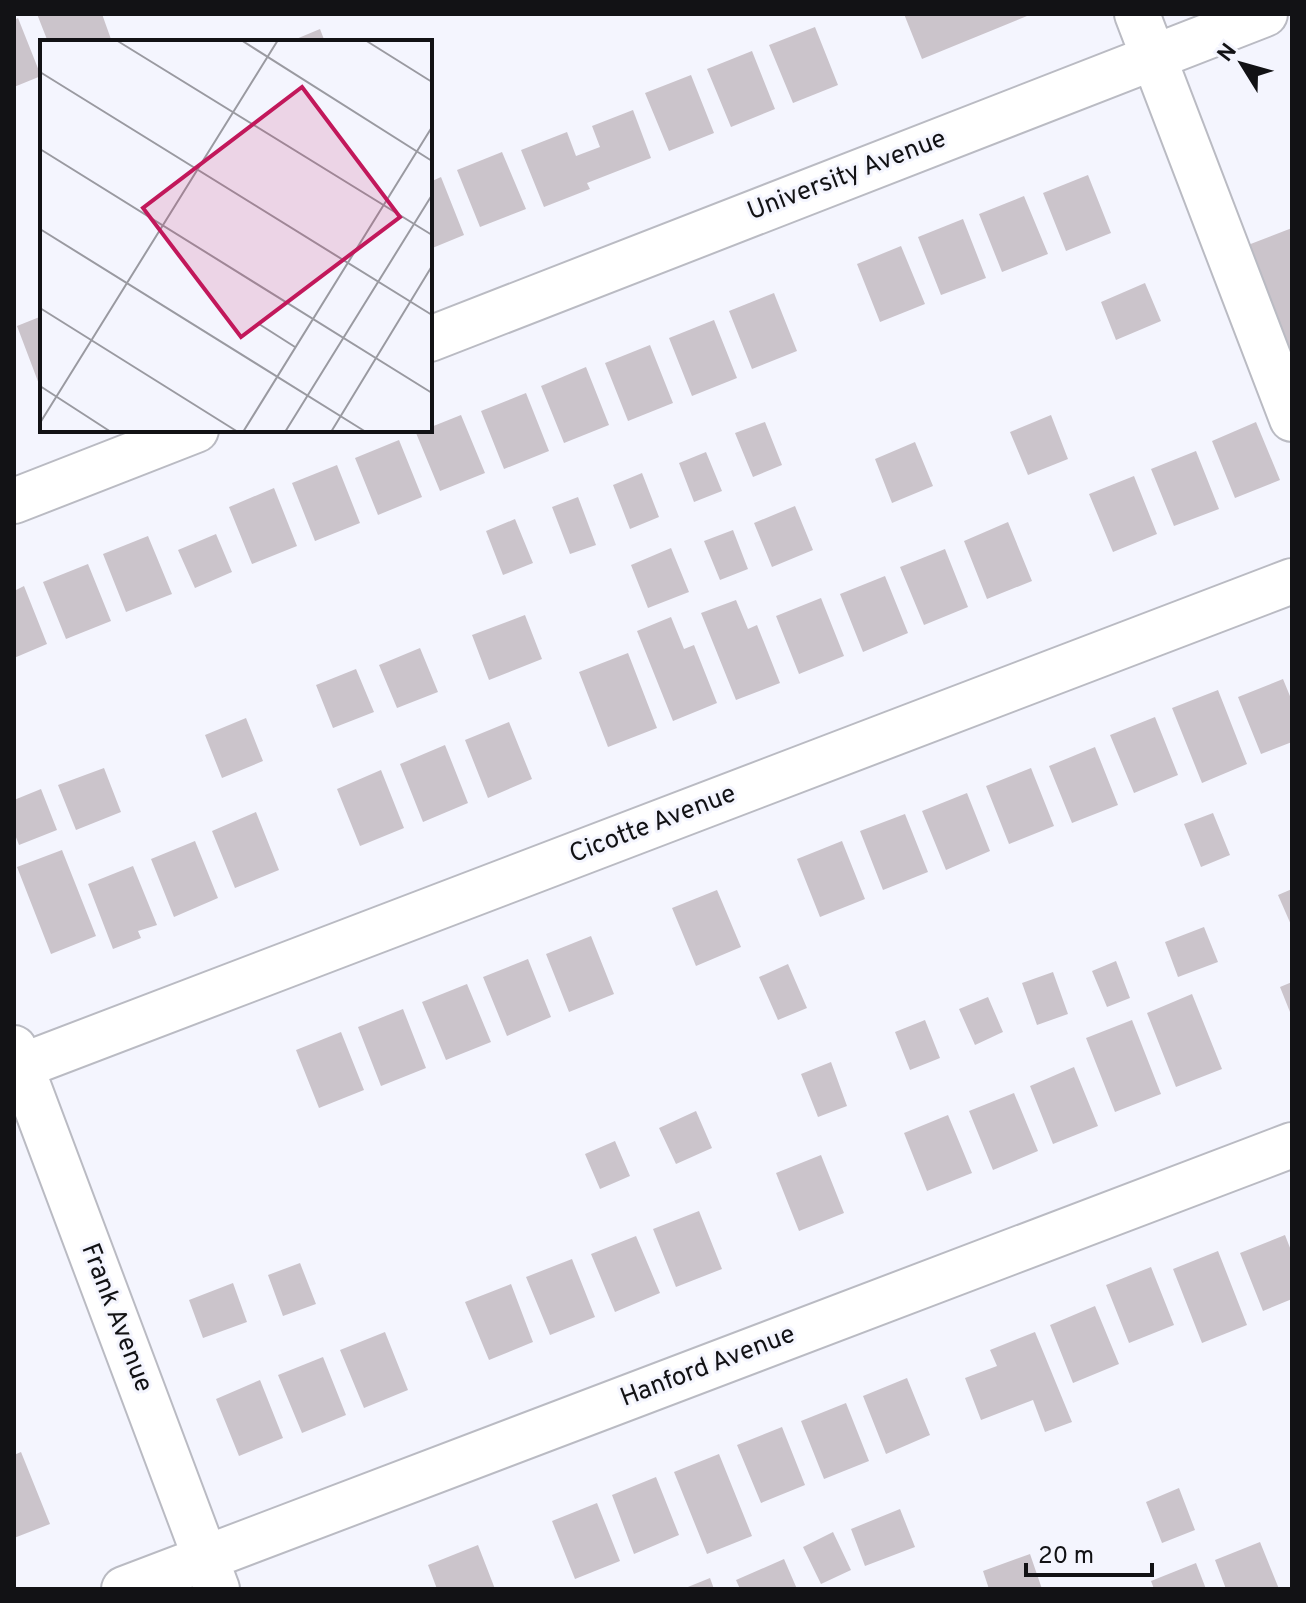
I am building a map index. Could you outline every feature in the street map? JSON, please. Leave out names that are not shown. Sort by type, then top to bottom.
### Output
[{"type":"street","points":[[1137,14],[1292,419]]},
{"type":"street","name":"University Avenue","points":[[432,338],[1265,14]]},
{"type":"street","points":[[14,501],[191,432]]},
{"type":"street","name":"Cicotte Avenue","points":[[17,1061],[1292,581]]},
{"type":"street","name":"Frank Avenue","points":[[17,1061],[211,1574]]},
{"type":"street","name":"Hanford Avenue","points":[[124,1589],[211,1574],[1292,1145]]},
{"type":"building","points":[[37,14],[102,14],[111,40],[47,40]]},
{"type":"building","points":[[904,14],[1026,14],[1027,16],[922,59]]},
{"type":"building","points":[[18,18],[40,76],[14,87],[14,20]]},
{"type":"building","points":[[815,27],[838,85],[793,103],[769,45]]},
{"type":"building","points":[[320,29],[324,40],[294,40]]},
{"type":"building","points":[[752,51],[775,109],[731,127],[707,69]]},
{"type":"building","points":[[691,75],[714,133],[669,151],[645,93]]},
{"type":"building","points":[[633,110],[651,158],[587,183],[590,189],[544,207],[521,150],[567,132],[576,156],[600,147],[592,126]]},
{"type":"building","points":[[502,152],[526,209],[480,227],[457,170]]},
{"type":"building","points":[[1088,175],[1111,233],[1066,251],[1043,193]]},
{"type":"building","points":[[441,177],[464,235],[432,248],[432,181]]},
{"type":"building","points":[[1024,196],[1048,254],[1002,272],[979,214]]},
{"type":"building","points":[[963,219],[986,278],[941,295],[918,237]]},
{"type":"building","points":[[1292,228],[1292,359],[1248,245]]},
{"type":"building","points":[[901,246],[925,304],[880,322],[857,264]]},
{"type":"building","points":[[1145,283],[1161,321],[1116,340],[1101,302]]},
{"type":"building","points":[[774,293],[797,351],[752,369],[729,311]]},
{"type":"building","points":[[40,317],[40,387],[17,326]]},
{"type":"building","points":[[714,320],[737,378],[692,396],[669,338]]},
{"type":"building","points":[[650,345],[673,403],[628,421],[605,363]]},
{"type":"building","points":[[586,367],[609,425],[564,443],[541,386]]},
{"type":"building","points":[[526,393],[549,451],[504,469],[481,411]]},
{"type":"building","points":[[461,415],[485,473],[440,491],[416,433],[432,432],[432,427]]},
{"type":"building","points":[[1051,415],[1068,459],[1028,475],[1010,432]]},
{"type":"building","points":[[765,422],[782,465],[753,477],[735,433]]},
{"type":"building","points":[[1256,422],[1280,480],[1235,498],[1212,441]]},
{"type":"building","points":[[399,440],[422,497],[378,515],[355,458]]},
{"type":"building","points":[[915,442],[933,486],[892,503],[875,459]]},
{"type":"building","points":[[1196,451],[1219,509],[1174,526],[1151,469]]},
{"type":"building","points":[[706,452],[722,491],[694,502],[679,463]]},
{"type":"building","points":[[337,465],[360,523],[315,541],[292,483]]},
{"type":"building","points":[[642,473],[659,517],[630,529],[613,485]]},
{"type":"building","points":[[1134,476],[1157,534],[1113,552],[1089,494]]},
{"type":"building","points":[[274,488],[297,546],[252,564],[229,507]]},
{"type":"building","points":[[578,497],[596,545],[570,554],[552,507]]},
{"type":"building","points":[[795,506],[813,550],[772,567],[754,523]]},
{"type":"building","points":[[515,519],[533,563],[503,575],[486,531]]},
{"type":"building","points":[[1008,522],[1032,581],[987,599],[964,541]]},
{"type":"building","points":[[733,530],[748,569],[720,580],[704,541]]},
{"type":"building","points":[[216,534],[232,572],[195,588],[178,550]]},
{"type":"building","points":[[148,536],[172,594],[126,612],[103,554]]},
{"type":"building","points":[[671,548],[689,592],[648,608],[631,565]]},
{"type":"building","points":[[945,549],[968,607],[924,625],[900,567]]},
{"type":"building","points":[[88,564],[111,621],[66,639],[43,582]]},
{"type":"building","points":[[885,576],[908,633],[863,652],[840,594]]},
{"type":"building","points":[[24,586],[47,644],[14,658],[14,591]]},
{"type":"building","points":[[821,598],[844,656],[799,674],[776,616]]},
{"type":"building","points":[[736,600],[748,629],[757,625],[780,683],[736,700],[701,613]]},
{"type":"building","points":[[525,615],[542,659],[489,680],[472,635]]},
{"type":"building","points":[[671,617],[684,649],[694,645],[717,703],[673,721],[637,631]]},
{"type":"building","points":[[420,648],[438,692],[397,708],[379,665]]},
{"type":"building","points":[[628,653],[657,728],[608,747],[579,672]]},
{"type":"building","points":[[356,669],[374,712],[333,728],[316,685]]},
{"type":"building","points":[[1283,679],[1292,701],[1292,742],[1261,754],[1238,697]]},
{"type":"building","points":[[1218,690],[1247,764],[1202,783],[1172,708]]},
{"type":"building","points":[[1155,717],[1178,775],[1134,793],[1110,735]]},
{"type":"building","points":[[246,718],[263,761],[222,778],[205,735]]},
{"type":"building","points":[[509,722],[532,779],[488,798],[465,740]]},
{"type":"building","points":[[445,745],[468,803],[423,822],[400,764]]},
{"type":"building","points":[[1095,747],[1118,805],[1072,823],[1049,766]]},
{"type":"building","points":[[104,768],[121,812],[76,830],[58,785]]},
{"type":"building","points":[[1031,768],[1054,826],[1009,844],[986,786]]},
{"type":"building","points":[[381,770],[404,828],[360,846],[337,789]]},
{"type":"building","points":[[41,789],[57,830],[19,845],[14,832],[14,800]]},
{"type":"building","points":[[967,793],[990,851],[946,870],[922,811]]},
{"type":"building","points":[[256,812],[279,870],[235,888],[212,831]]},
{"type":"building","points":[[1213,813],[1230,855],[1201,867],[1184,824]]},
{"type":"building","points":[[905,814],[928,872],[883,890],[860,831]]},
{"type":"building","points":[[195,841],[218,898],[174,917],[151,859]]},
{"type":"building","points":[[842,841],[865,899],[820,917],[797,859]]},
{"type":"building","points":[[62,850],[96,936],[51,954],[17,867]]},
{"type":"building","points":[[133,866],[157,925],[138,931],[141,938],[113,949],[88,884]]},
{"type":"building","points":[[1292,889],[1292,927],[1278,895]]},
{"type":"building","points":[[717,890],[741,947],[696,966],[672,908]]},
{"type":"building","points":[[1204,927],[1218,962],[1178,977],[1165,942]]},
{"type":"building","points":[[591,936],[614,994],[569,1012],[546,954]]},
{"type":"building","points":[[528,959],[551,1017],[507,1036],[483,977]]},
{"type":"building","points":[[1116,961],[1130,998],[1107,1007],[1092,971]]},
{"type":"building","points":[[788,964],[807,1008],[778,1020],[759,977]]},
{"type":"building","points":[[1053,972],[1068,1014],[1037,1025],[1022,983]]},
{"type":"building","points":[[1292,982],[1292,1017],[1280,987]]},
{"type":"building","points":[[467,984],[491,1042],[446,1060],[422,1002]]},
{"type":"building","points":[[1192,994],[1222,1069],[1176,1087],[1147,1013]]},
{"type":"building","points":[[988,997],[1003,1032],[975,1045],[959,1009]]},
{"type":"building","points":[[403,1009],[426,1068],[381,1086],[358,1027]]},
{"type":"building","points":[[925,1020],[940,1058],[910,1070],[895,1032]]},
{"type":"building","points":[[1132,1020],[1161,1094],[1115,1112],[1086,1038]]},
{"type":"building","points":[[341,1032],[364,1090],[319,1108],[296,1050]]},
{"type":"building","points":[[831,1062],[847,1106],[818,1117],[801,1074]]},
{"type":"building","points":[[1074,1067],[1098,1126],[1053,1144],[1030,1086]]},
{"type":"building","points":[[1014,1093],[1038,1151],[993,1170],[969,1111]]},
{"type":"building","points":[[696,1111],[712,1148],[676,1164],[659,1128]]},
{"type":"building","points":[[948,1115],[972,1173],[927,1191],[904,1133]]},
{"type":"building","points":[[615,1141],[630,1176],[600,1189],[585,1154]]},
{"type":"building","points":[[821,1155],[844,1213],[799,1231],[776,1173]]},
{"type":"building","points":[[699,1211],[722,1269],[676,1287],[653,1229]]},
{"type":"building","points":[[1285,1235],[1292,1253],[1292,1299],[1263,1311],[1240,1253]]},
{"type":"building","points":[[636,1236],[660,1293],[615,1312],[591,1254]]},
{"type":"building","points":[[1218,1251],[1247,1325],[1202,1343],[1173,1269]]},
{"type":"building","points":[[572,1259],[595,1317],[550,1335],[526,1277]]},
{"type":"building","points":[[300,1263],[316,1304],[283,1316],[268,1275]]},
{"type":"building","points":[[1151,1267],[1174,1325],[1129,1343],[1106,1285]]},
{"type":"building","points":[[233,1283],[247,1322],[203,1338],[189,1300]]},
{"type":"building","points":[[511,1284],[533,1342],[489,1360],[465,1302]]},
{"type":"building","points":[[1095,1306],[1119,1364],[1073,1383],[1050,1325]]},
{"type":"building","points":[[385,1332],[408,1390],[364,1408],[340,1350]]},
{"type":"building","points":[[1035,1332],[1072,1422],[1045,1432],[1033,1400],[981,1420],[965,1378],[997,1366],[990,1350]]},
{"type":"building","points":[[323,1357],[346,1415],[302,1433],[278,1375]]},
{"type":"building","points":[[907,1378],[930,1435],[886,1454],[863,1396]]},
{"type":"building","points":[[260,1380],[283,1438],[239,1456],[216,1399]]},
{"type":"building","points":[[846,1403],[869,1461],[824,1479],[801,1421]]},
{"type":"building","points":[[782,1427],[805,1485],[761,1503],[737,1445]]},
{"type":"building","points":[[21,1452],[50,1524],[14,1538],[14,1455]]},
{"type":"building","points":[[719,1454],[752,1536],[707,1554],[674,1472]]},
{"type":"building","points":[[656,1477],[679,1535],[634,1554],[612,1495]]},
{"type":"building","points":[[1179,1488],[1195,1530],[1162,1543],[1146,1502]]},
{"type":"building","points":[[597,1503],[620,1561],[575,1579],[552,1521]]},
{"type":"building","points":[[900,1509],[915,1547],[865,1566],[851,1529]]},
{"type":"building","points":[[833,1532],[851,1570],[821,1584],[803,1547]]},
{"type":"building","points":[[1260,1542],[1279,1589],[1226,1589],[1215,1560]]},
{"type":"building","points":[[478,1545],[495,1589],[437,1589],[428,1565]]},
{"type":"building","points":[[1030,1554],[1042,1589],[989,1589],[983,1571]]},
{"type":"building","points":[[784,1559],[797,1589],[740,1589],[736,1580]]},
{"type":"building","points":[[1196,1563],[1206,1589],[1154,1589],[1151,1581]]},
{"type":"building","points":[[710,1578],[714,1589],[683,1589]]}]
